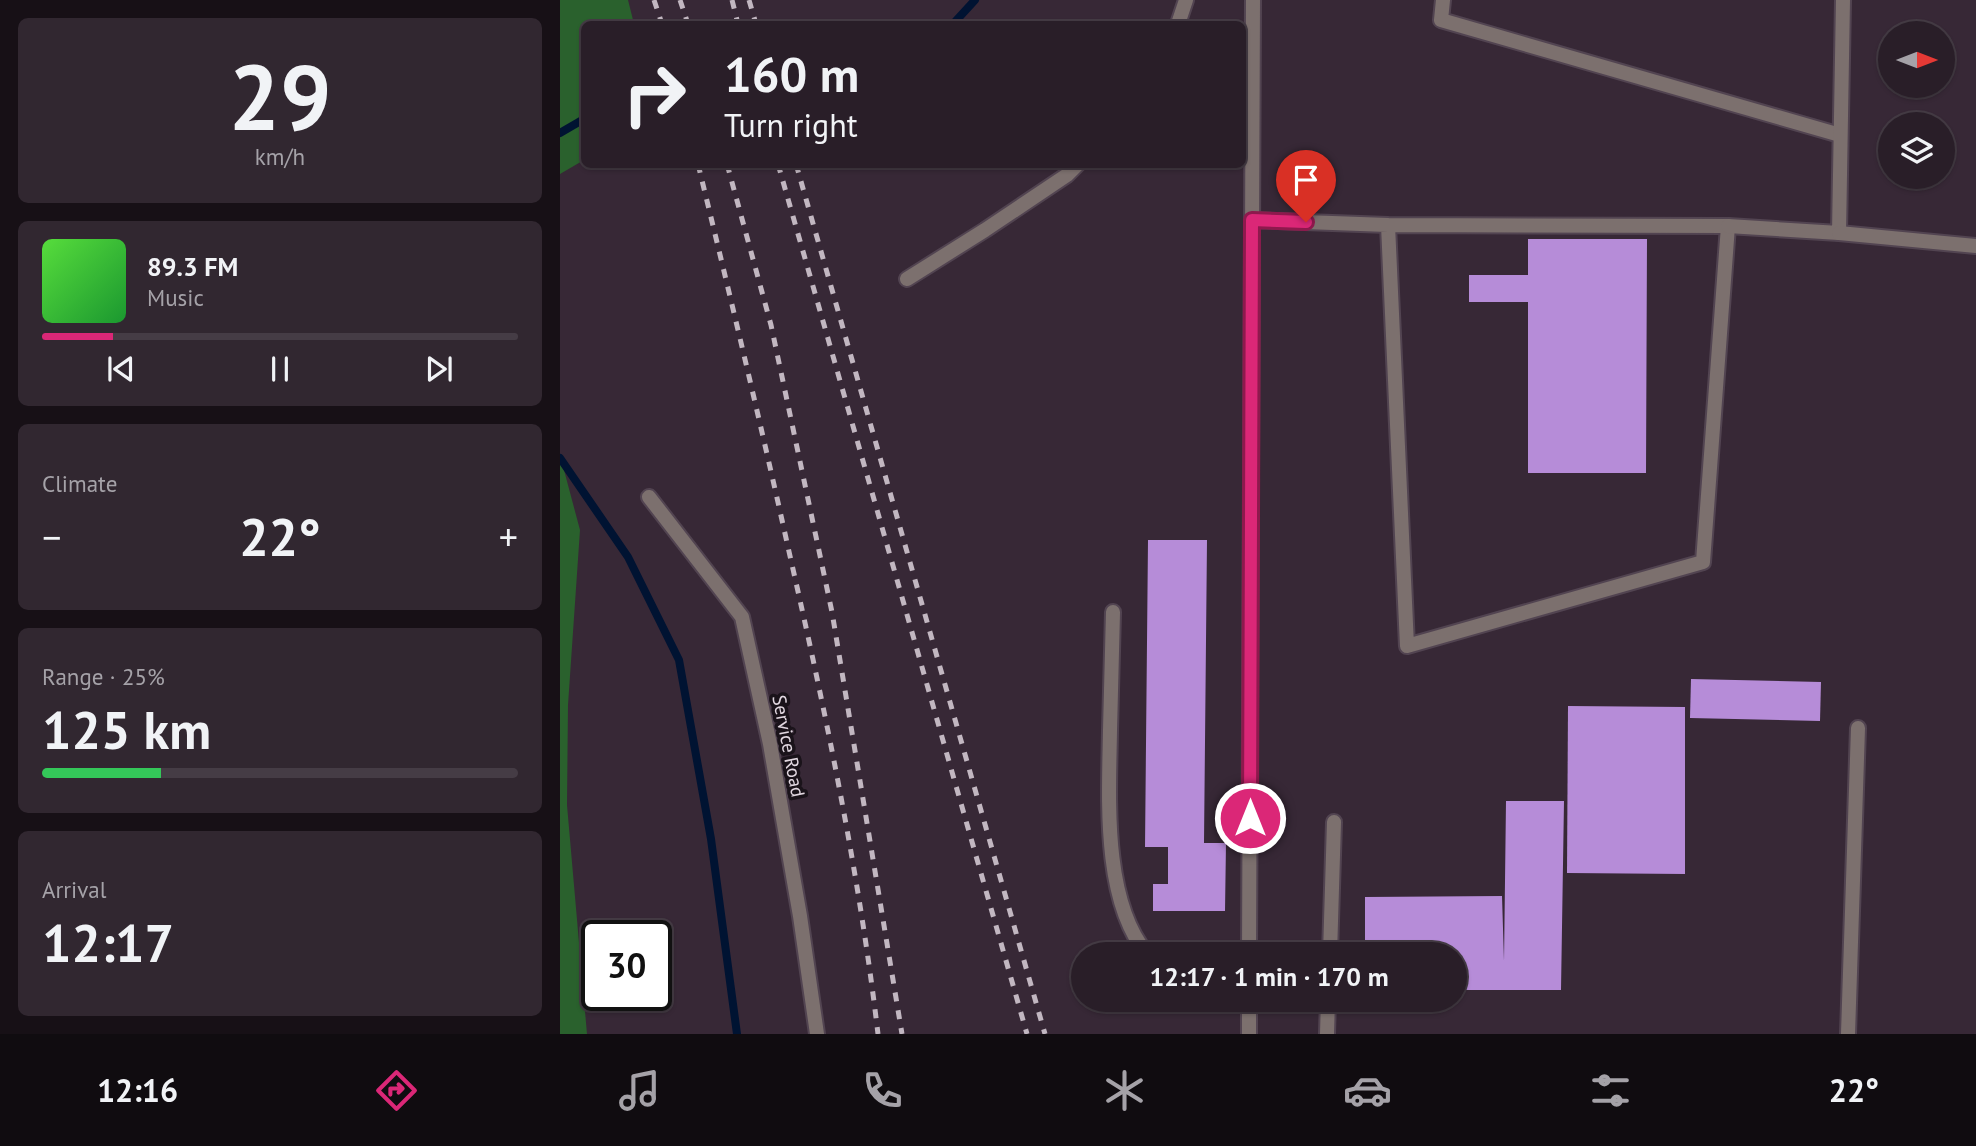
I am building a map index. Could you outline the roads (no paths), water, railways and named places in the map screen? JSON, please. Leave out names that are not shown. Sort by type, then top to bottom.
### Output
[{"type":"street","points":[[1179,21],[1186,0]]},
{"type":"street","points":[[1249,942],[1253,0]]},
{"type":"street","points":[[1443,0],[1441,20],[1840,135]]},
{"type":"street","points":[[1839,233],[1843,0]]},
{"type":"street","points":[[907,279],[985,230],[1074,168]]},
{"type":"street","points":[[1252,220],[1388,225],[1728,226],[1976,246]]},
{"type":"street","points":[[1388,225],[1407,646],[1703,562],[1728,226]]},
{"type":"street","name":"Service Road","points":[[649,497],[742,617],[770,744],[817,1034]]},
{"type":"street","points":[[1113,612],[1109,802],[1113,870],[1137,942]]},
{"type":"street","points":[[1848,1034],[1858,728]]},
{"type":"street","points":[[1330,942],[1334,822]]},
{"type":"street","points":[[1249,1012],[1249,1034]]},
{"type":"street","points":[[1327,1034],[1328,1012]]},
{"type":"waterway","points":[[956,21],[975,0]]},
{"type":"waterway","points":[[560,133],[581,121]]},
{"type":"waterway","points":[[560,458],[628,557],[679,660],[711,839],[737,1034]]},
{"type":"railway","points":[[654,0],[661,21]]},
{"type":"railway","points":[[680,0],[687,21]]},
{"type":"railway","points":[[732,0],[737,21]]},
{"type":"railway","points":[[749,0],[755,21]]},
{"type":"railway","points":[[699,168],[768,458],[829,734],[861,914],[878,1034]]},
{"type":"railway","points":[[728,168],[771,325],[832,612],[902,1034]]},
{"type":"railway","points":[[779,168],[1027,1034]]},
{"type":"railway","points":[[797,168],[1045,1034]]}]
